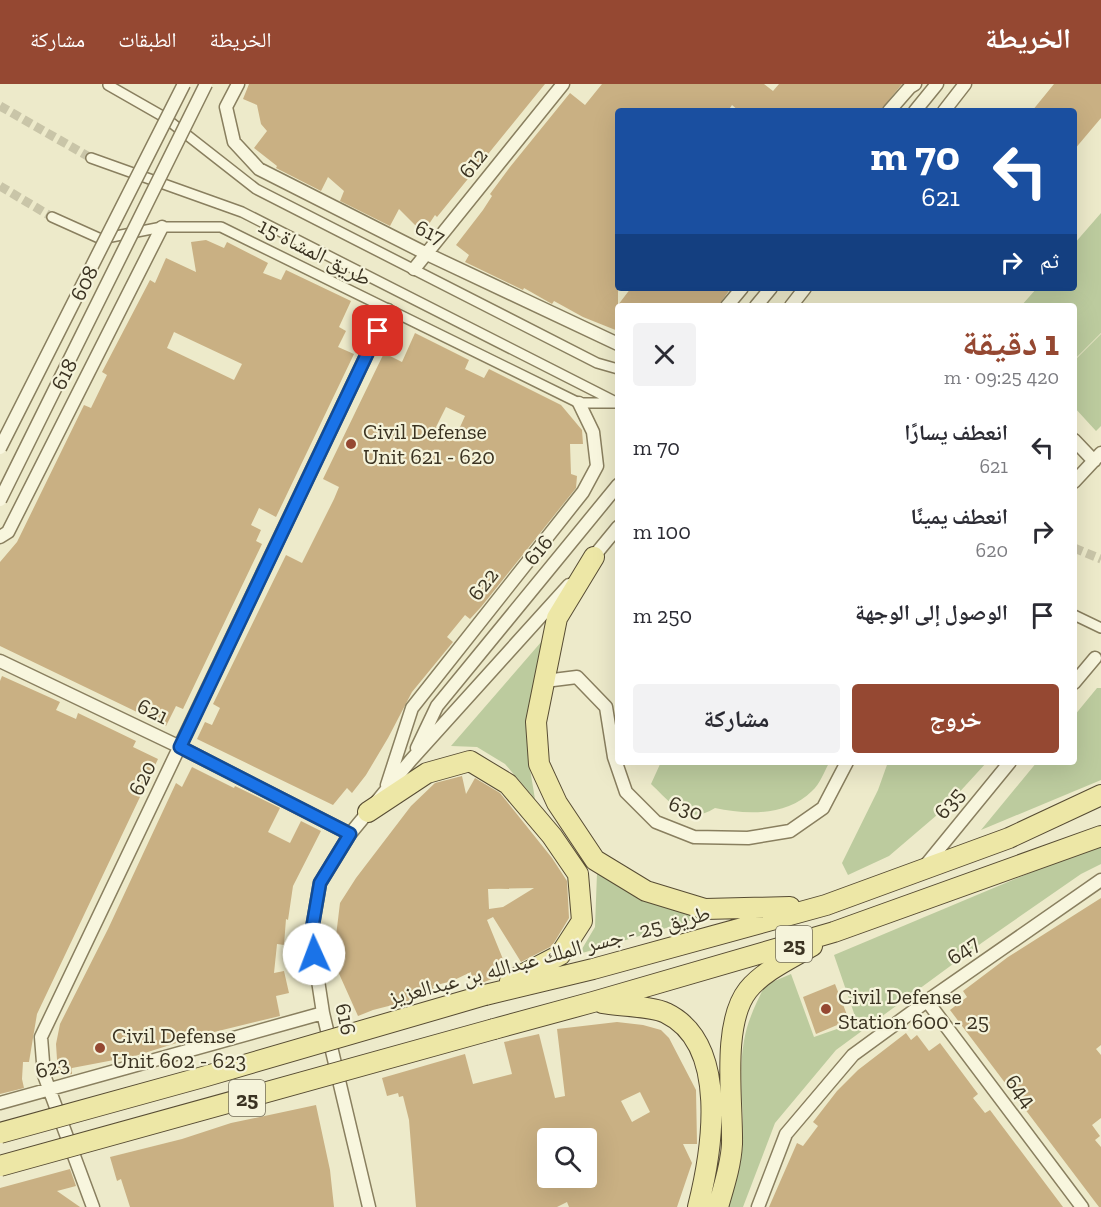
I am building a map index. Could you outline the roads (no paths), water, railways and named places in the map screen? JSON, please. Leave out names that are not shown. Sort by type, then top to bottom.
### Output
[{"type":"main road","points":[[594,557],[556,618],[536,722],[539,764],[557,804],[595,860],[646,891],[705,909],[826,905]]},
{"type":"main road","points":[[368,812],[427,773],[470,762],[508,784],[552,836],[578,874],[582,921],[560,955],[485,995]]},
{"type":"main road","name":"طريق 25 - جسر الملك عبدالله بن عبدالعزيز","points":[[0,1133],[485,995],[593,969],[826,905],[1009,838],[1101,795]]},
{"type":"main road","name":"25","points":[[0,1166],[593,1002],[834,932],[1095,839]]},
{"type":"main road","points":[[718,1207],[728,1172],[732,1146],[733,1028],[739,1004],[748,989],[766,974],[834,932]]},
{"type":"main road","points":[[593,1002],[665,1012],[684,1026],[696,1040],[706,1062],[712,1121],[704,1185],[698,1207]]},
{"type":"street","name":"608","points":[[0,448],[184,84]]},
{"type":"street","name":"608","points":[[0,500],[206,84]]},
{"type":"street","name":"617","points":[[238,84],[226,107],[234,142],[259,169],[427,254],[615,343]]},
{"type":"street","name":"612","points":[[414,269],[563,84]]},
{"type":"street","points":[[892,108],[915,84]]},
{"type":"street","points":[[918,108],[938,84]]},
{"type":"street","points":[[946,108],[965,84]]},
{"type":"street","name":"طريق المشاة 15","points":[[108,86],[164,117],[256,189],[597,363],[615,368]]},
{"type":"street","name":"طريق المشاة 15","points":[[91,158],[242,212],[615,401]]},
{"type":"street","name":"طريق المشاة 15","points":[[52,217],[101,239],[162,227],[222,226],[579,403],[615,403]]},
{"type":"street","name":"618","points":[[0,537],[8,532],[162,227]]},
{"type":"street","points":[[730,303],[740,291]]},
{"type":"street","points":[[758,303],[768,291]]},
{"type":"street","points":[[793,303],[803,291]]},
{"type":"street","name":"620","points":[[93,1207],[44,1075],[41,1037],[388,310]]},
{"type":"street","name":"622","points":[[385,791],[412,708],[583,492],[597,466],[593,432],[579,403]]},
{"type":"street","points":[[1077,442],[1097,457],[1077,479]]},
{"type":"street","name":"616","points":[[411,760],[437,706],[615,489]]},
{"type":"street","name":"616","points":[[369,1207],[323,1013],[311,935],[320,883],[350,834],[385,791],[615,531]]},
{"type":"street","points":[[1077,616],[1101,627]]},
{"type":"street","points":[[1077,679],[1095,658]]},
{"type":"street","name":"621","points":[[0,661],[180,747],[350,834]]},
{"type":"street","name":"630","points":[[545,681],[577,677],[606,707],[615,760]]},
{"type":"street","name":"630","points":[[617,765],[626,792],[656,822],[694,837],[748,838],[790,831],[824,808],[846,765]]},
{"type":"street","name":"635","points":[[921,871],[1008,765]]},
{"type":"street","name":"647","points":[[758,1207],[786,1134],[854,1055],[927,1001],[1101,880]]},
{"type":"street","name":"644","points":[[927,1001],[1082,1207]]},
{"type":"street","name":"623","points":[[0,1103],[323,1013]]},
{"type":"tunnel","points":[[0,106],[91,158]]},
{"type":"tunnel","points":[[0,186],[52,217]]},
{"type":"tunnel","points":[[1077,549],[1101,559]]},
{"type":"place","name":"Civil Defense Unit 621 - 620","points":[[351,444]]},
{"type":"place","name":"Civil Defense Station 600 - 25","points":[[826,1009]]},
{"type":"place","name":"Civil Defense Unit 602 - 623","points":[[100,1048]]}]
